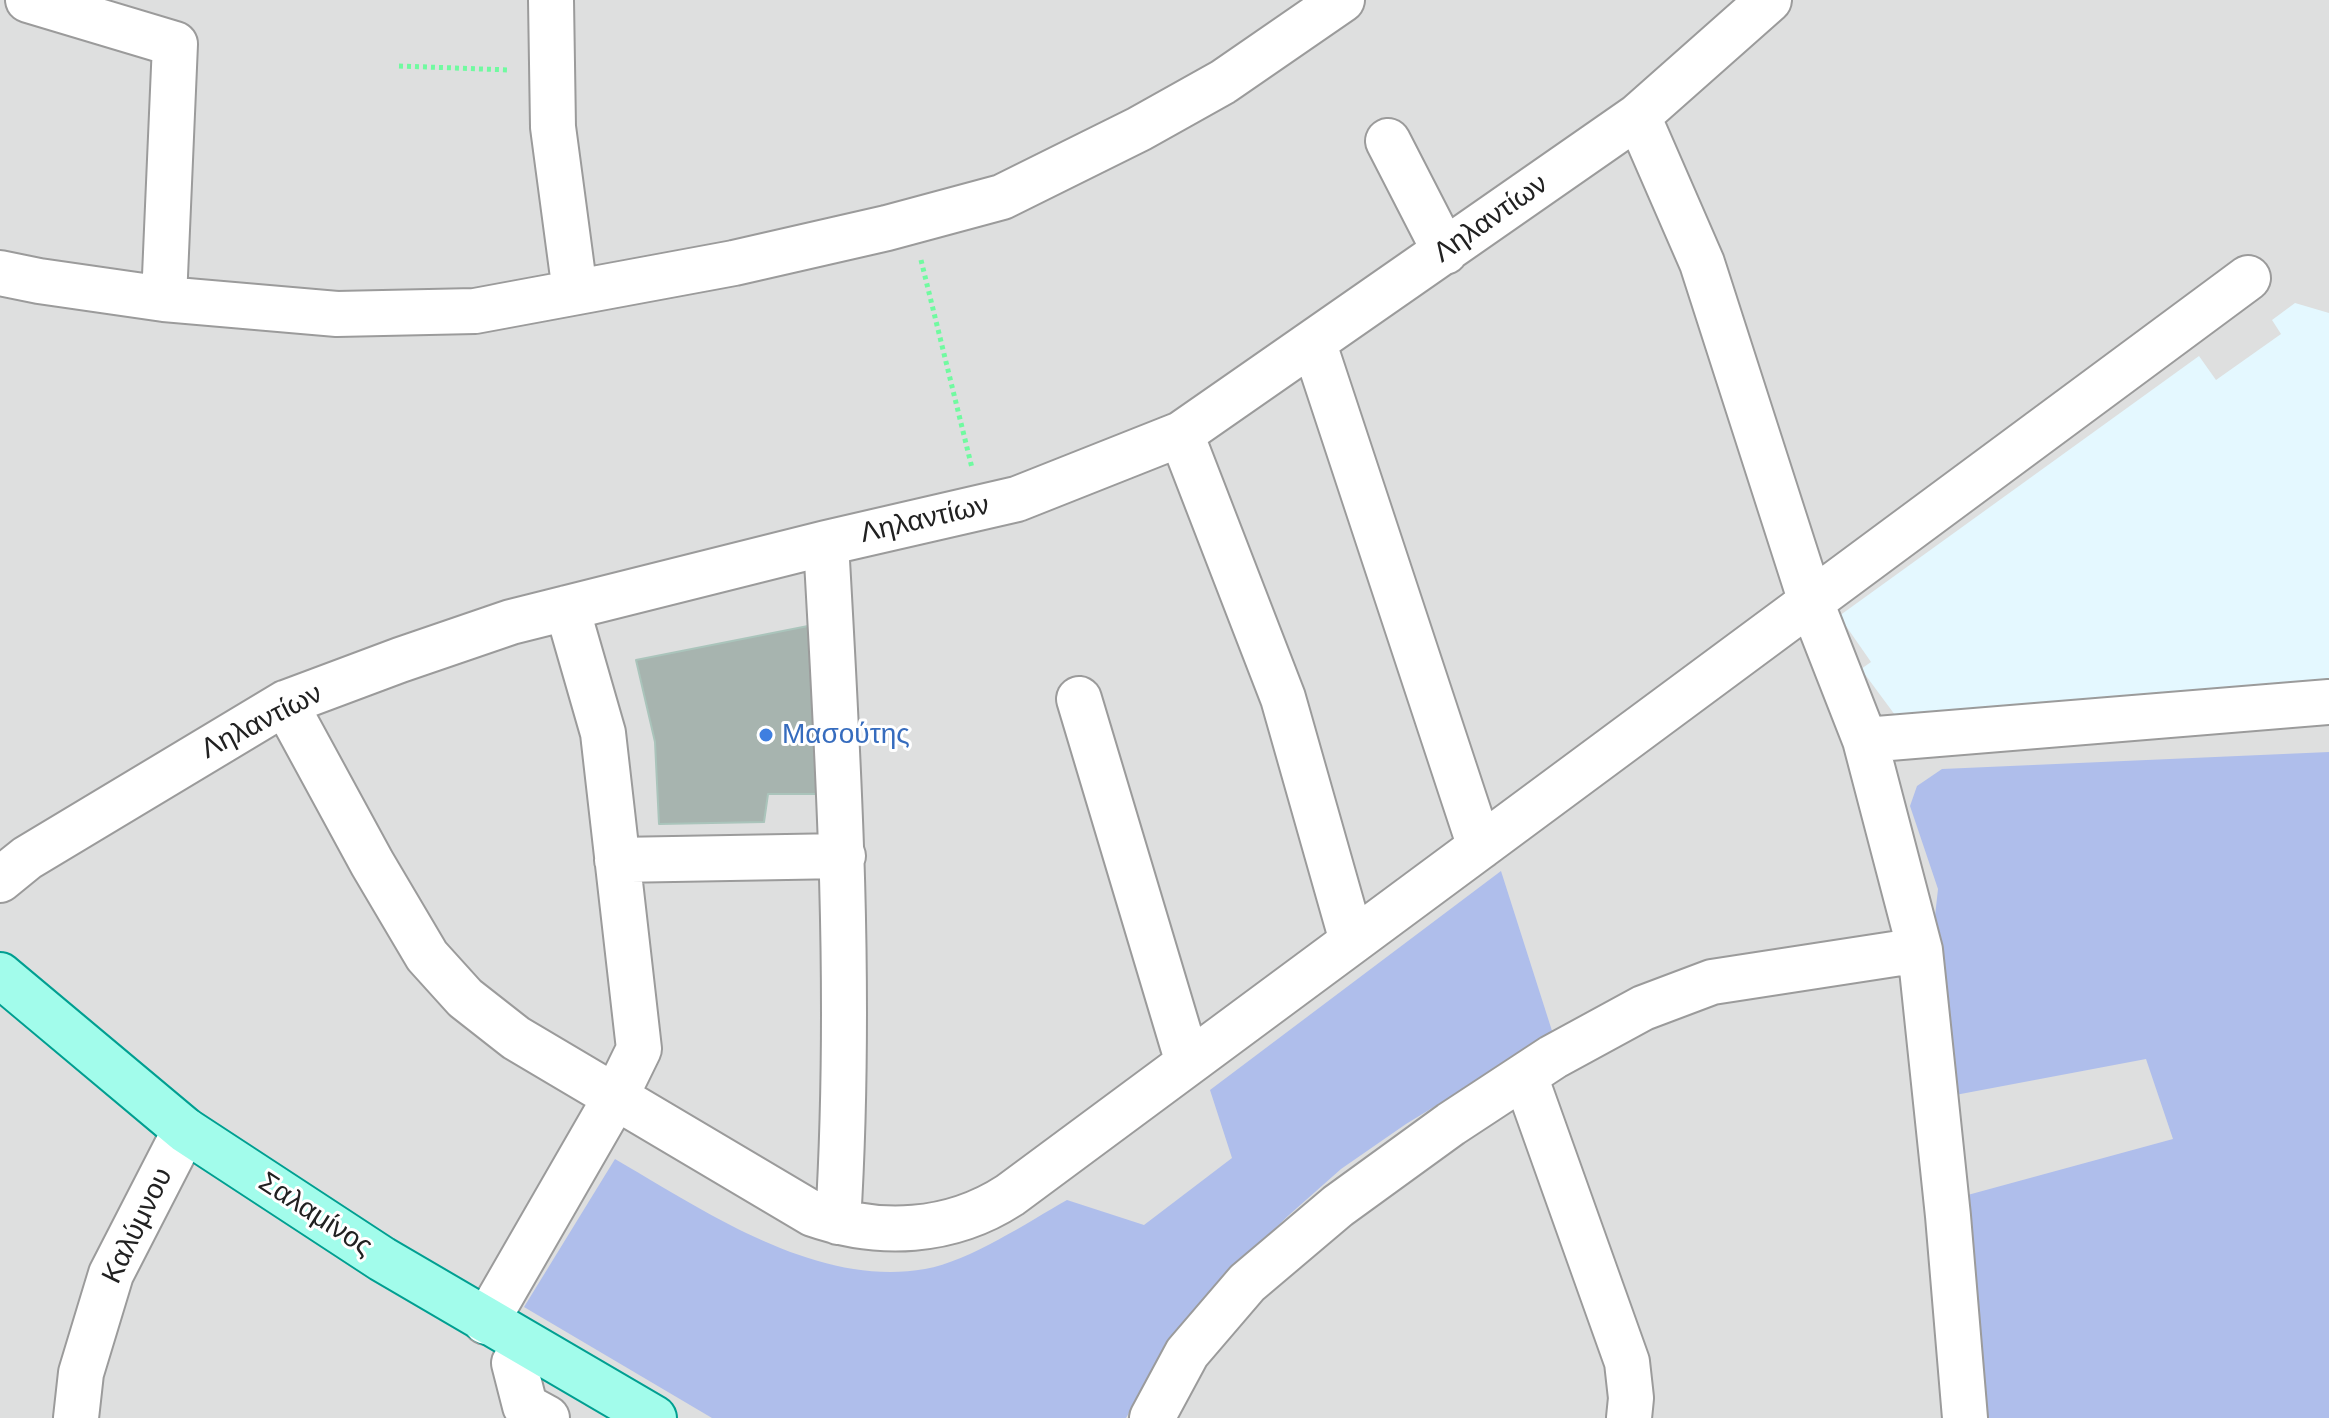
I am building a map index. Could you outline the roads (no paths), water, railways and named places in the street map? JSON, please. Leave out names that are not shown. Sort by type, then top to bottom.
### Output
[{"type":"main road","name":"Σαλαμίνος","points":[[0,975],[185,1130],[382,1259],[654,1418]]},
{"type":"street","points":[[28,0],[175,44],[164,299]]},
{"type":"street","points":[[551,0],[553,127],[575,292]]},
{"type":"street","points":[[0,273],[164,299],[337,314],[475,311],[734,263],[1002,197],[1139,129],[1223,82],[1342,0]]},
{"type":"street","name":"Ληλαντίων","points":[[0,880],[27,858],[285,703],[497,627],[826,543],[1017,499],[1181,434],[1638,116],[1769,0]]},
{"type":"street","points":[[1638,116],[1702,263],[1811,602],[1865,740],[1920,950],[1948,1216],[1965,1418]]},
{"type":"street","points":[[1388,141],[1445,252]]},
{"type":"street","points":[[285,703],[372,863],[431,961],[465,998],[505,1030],[802,1209],[838,1222],[878,1229],[906,1229],[948,1222],[984,1209],[1010,1195],[2248,278]]},
{"type":"street","points":[[1314,344],[1480,847]]},
{"type":"street","points":[[1181,434],[1283,698],[1352,941]]},
{"type":"street","points":[[826,543],[843,856],[845,1119],[838,1222]]},
{"type":"street","points":[[486,1322],[615,1098],[639,1049],[603,733],[567,608]]},
{"type":"street","points":[[1079,699],[1188,1063]]},
{"type":"street","points":[[1865,740],[2329,702]]},
{"type":"street","points":[[617,860],[843,856]]},
{"type":"street","points":[[1152,1418],[1187,1353],[1247,1283],[1338,1206],[1451,1124],[1553,1057],[1643,1008],[1712,982],[1920,950]]},
{"type":"street","points":[[1525,1076],[1627,1362],[1631,1398],[1629,1418]]},
{"type":"street","name":"Καλύμνου","points":[[76,1418],[81,1373],[111,1274],[185,1130]]},
{"type":"street","points":[[514,1363],[525,1406],[547,1418]]},
{"type":"place","name":"Μασούτης","points":[[766,735]]}]
